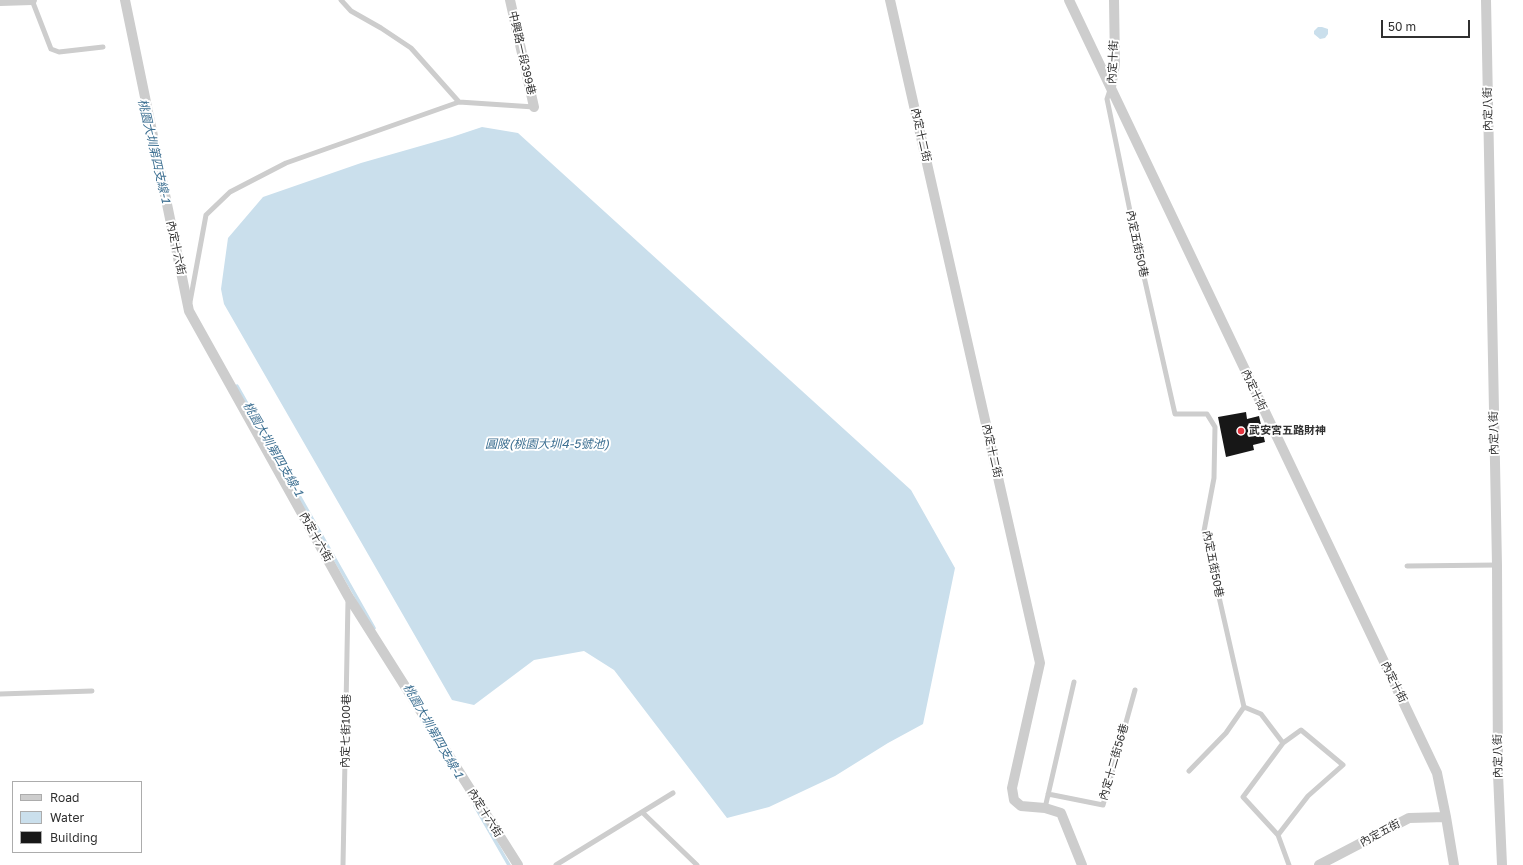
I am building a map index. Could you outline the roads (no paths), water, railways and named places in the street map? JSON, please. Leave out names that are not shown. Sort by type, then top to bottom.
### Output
[{"type":"street","points":[[0,1],[32,0]]},
{"type":"street","name":"內定十六街","points":[[125,0],[189,311],[348,596],[518,865]]},
{"type":"street","name":"中興路一段399巷","points":[[510,0],[534,107]]},
{"type":"street","name":"內定十二街","points":[[890,0],[1040,664],[1012,788],[1014,800],[1021,806],[1045,808],[1062,813],[1082,865]]},
{"type":"street","points":[[1069,0],[1111,87]]},
{"type":"street","name":"內定十街","points":[[1114,0],[1115,64],[1111,87],[1437,773],[1454,865]]},
{"type":"street","name":"內定八街","points":[[1486,0],[1497,565],[1498,774],[1502,865]]},
{"type":"street","name":"內定五街","points":[[1319,865],[1409,818],[1446,817]]},
{"type":"lane","points":[[32,0],[51,49],[59,52],[103,47]]},
{"type":"lane","points":[[341,0],[351,11],[381,28],[411,48],[458,102]]},
{"type":"lane","name":"內定五街50巷","points":[[1111,87],[1108,99],[1138,250],[1175,414],[1207,414],[1215,427],[1214,478],[1204,531],[1244,707]]},
{"type":"lane","points":[[189,311],[206,215],[230,192],[286,163],[458,102],[534,107]]},
{"type":"lane","points":[[1407,566],[1497,565]]},
{"type":"lane","name":"內定七街100巷","points":[[343,865],[348,596]]},
{"type":"lane","points":[[1045,808],[1074,682]]},
{"type":"lane","name":"內定十二街56巷","points":[[1048,794],[1103,805],[1135,690]]},
{"type":"lane","points":[[0,694],[92,691]]},
{"type":"lane","points":[[1189,771],[1226,733],[1244,707],[1261,714],[1283,743]]},
{"type":"lane","points":[[1278,835],[1308,796],[1343,765],[1301,730],[1283,743],[1243,797],[1278,835],[1289,865]]},
{"type":"lane","points":[[556,865],[673,793]]},
{"type":"lane","points":[[642,812],[697,865]]},
{"type":"water","points":[[1318,27],[1328,29],[1328,34],[1325,38],[1320,39],[1314,34],[1314,31]]},
{"type":"water","name":"圓陂(桃園大圳4-5號池)","points":[[482,127],[518,133],[911,490],[955,568],[923,724],[888,743],[835,776],[769,807],[727,818],[614,670],[584,651],[534,660],[474,705],[452,700],[224,304],[221,289],[228,238],[263,197],[361,163]]},
{"type":"waterway","name":"桃園大圳第四支線-1","points":[[237,386],[374,628]]},
{"type":"waterway","name":"桃園大圳第四支線-1","points":[[475,806],[509,865]]},
{"type":"place","name":"武安宮五路財神","points":[[1241,431]]}]
